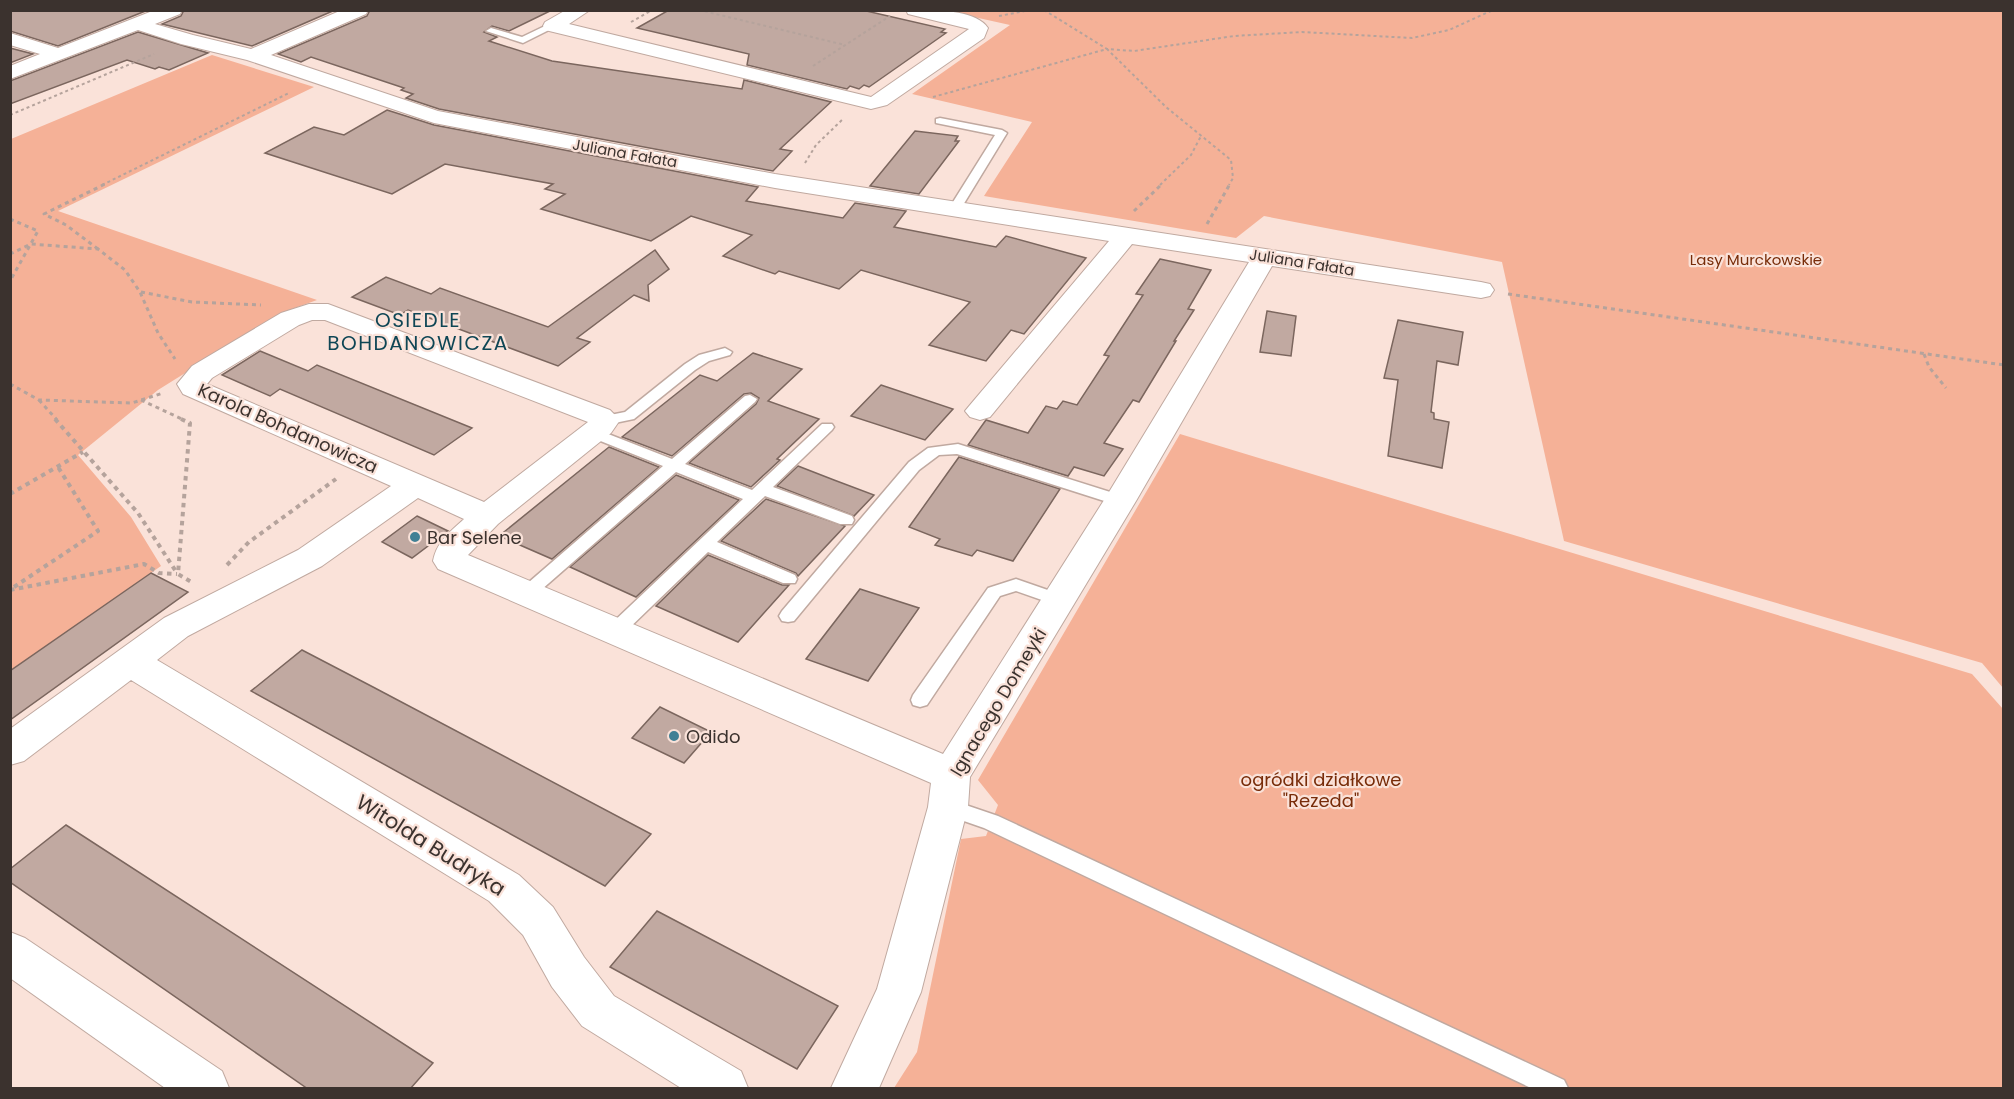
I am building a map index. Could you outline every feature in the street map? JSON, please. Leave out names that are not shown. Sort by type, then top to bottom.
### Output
[{"type":"street","points":[[10,73],[173,10]]},
{"type":"street","points":[[253,55],[358,10]]},
{"type":"street","points":[[552,26],[581,10]]},
{"type":"street","points":[[552,26],[857,111],[880,102],[977,34],[979,28],[973,23],[905,11]]},
{"type":"street","name":"Juliana Fałata","points":[[137,24],[188,40],[253,55],[317,79],[434,117],[797,184],[954,210],[1481,290]]},
{"type":"street","points":[[10,39],[59,54]]},
{"type":"street","points":[[980,411],[1118,247],[1120,236]]},
{"type":"street","name":"Ignacego Domeyki","points":[[855,1089],[899,992],[950,791],[1059,600],[1265,256]]},
{"type":"street","points":[[309,312],[328,312],[600,416],[598,426],[487,516],[452,549],[450,561],[616,630],[950,791]]},
{"type":"street","name":"Karola Bohdanowicza","points":[[309,312],[290,319],[202,372],[191,384],[193,388],[487,516]]},
{"type":"street","points":[[10,750],[176,627],[310,558],[415,485]]},
{"type":"street","name":"Witolda Budryka","points":[[129,661],[504,888],[538,921],[568,972],[598,1011],[724,1089]]},
{"type":"street","points":[[10,952],[205,1089]]},
{"type":"lane","points":[[491,31],[523,40],[552,26]]},
{"type":"lane","points":[[940,120],[1002,133],[954,210]]},
{"type":"lane","points":[[598,426],[629,416],[690,367],[704,358],[725,352]]},
{"type":"lane","points":[[528,593],[750,399]]},
{"type":"lane","points":[[598,426],[675,465],[846,520]]},
{"type":"lane","points":[[616,630],[827,427]]},
{"type":"lane","points":[[788,616],[914,466],[925,454],[939,449],[958,449],[1120,501]]},
{"type":"lane","points":[[705,544],[789,579]]},
{"type":"lane","points":[[920,700],[994,592],[1016,585],[1059,600]]},
{"type":"lane","points":[[950,791],[991,822],[1556,1089]]},
{"type":"path","points":[[699,10],[845,45]]},
{"type":"path","points":[[1044,10],[1107,49],[1166,107],[1231,160],[1233,178],[1211,213],[1198,247]]},
{"type":"path","points":[[929,98],[945,91],[1048,67],[1107,49],[1134,51],[1234,36],[1302,32],[1412,38],[1449,30],[1493,10]]},
{"type":"path","points":[[809,69],[845,45],[905,11]]},
{"type":"path","points":[[10,115],[188,40]]},
{"type":"path","points":[[39,400],[132,403],[191,384],[158,333],[140,292],[125,270],[66,225],[44,214],[317,79]]},
{"type":"path","points":[[797,184],[800,170],[816,146],[843,119],[857,111]]},
{"type":"path","points":[[843,119],[857,111]]},
{"type":"path","points":[[1120,236],[1135,210],[1191,154],[1201,136]]},
{"type":"path","points":[[10,219],[38,231],[10,281]]},
{"type":"path","points":[[10,254],[31,244],[98,249]]},
{"type":"path","points":[[1481,290],[2004,365]]},
{"type":"path","points":[[140,292],[192,302],[243,303],[309,312]]},
{"type":"path","points":[[1924,354],[1929,367],[1946,388]]},
{"type":"path","points":[[10,384],[39,400],[138,513],[178,574],[195,585]]},
{"type":"path","points":[[141,400],[190,423],[178,574]]},
{"type":"path","points":[[10,494],[83,452]]},
{"type":"path","points":[[226,566],[249,542],[361,461]]},
{"type":"path","points":[[12,589],[98,531],[58,467]]},
{"type":"path","points":[[12,589],[144,564],[159,573],[178,574]]},
{"type":"green space","name":"Lasy Murckowskie","points":[[947,11],[2003,11],[2003,688],[1982,663],[1564,541],[1502,262],[1264,216],[1236,238],[984,196],[1032,122],[912,94],[1010,25]]},
{"type":"green space","points":[[212,55],[314,87],[58,211],[317,300],[281,313],[158,390],[78,455],[131,517],[161,566],[11,671],[11,139]]},
{"type":"green space","name":"ogródki działkowe \"Rezeda\"","points":[[1180,434],[1972,674],[2003,709],[2003,1088],[894,1088],[917,1052],[961,839],[986,836],[998,805],[978,780]]},
{"type":"building","points":[[10,10],[148,10],[58,46],[10,31]]},
{"type":"building","points":[[184,10],[335,10],[252,46],[162,24],[181,16]]},
{"type":"building","points":[[370,10],[552,10],[509,31],[492,26],[484,32],[497,37],[489,41],[552,61],[742,89],[744,80],[831,102],[780,149],[792,151],[773,171],[439,109],[406,98],[413,94],[401,90],[404,88],[311,57],[301,62],[278,54],[367,16]]},
{"type":"building","points":[[669,10],[862,10],[945,29],[941,32],[946,33],[869,87],[864,85],[859,89],[850,86],[847,89],[747,65],[749,54],[637,28]]},
{"type":"building","points":[[138,32],[208,53],[169,70],[159,67],[155,69],[127,60],[10,104],[10,81]]},
{"type":"building","points":[[10,48],[33,54],[10,63]]},
{"type":"building","points":[[387,110],[434,125],[758,187],[746,201],[843,218],[855,203],[906,211],[894,227],[996,247],[1006,236],[1086,258],[1024,334],[1011,330],[986,361],[929,345],[970,302],[861,270],[839,289],[779,271],[775,274],[723,256],[752,235],[691,216],[651,241],[541,209],[565,194],[545,189],[553,184],[445,164],[392,194],[265,153],[314,127],[344,135]]},
{"type":"building","points":[[915,131],[958,136],[955,141],[959,141],[919,194],[870,186]]},
{"type":"building","points":[[655,250],[669,269],[648,285],[649,301],[634,295],[577,338],[590,342],[558,366],[408,310],[400,315],[352,297],[386,277],[431,294],[440,288],[548,327]]},
{"type":"building","points":[[1160,259],[1211,270],[1188,309],[1194,310],[1139,402],[1133,400],[1104,443],[1123,449],[1104,476],[1074,467],[1068,476],[968,445],[986,420],[1028,433],[1046,406],[1057,409],[1063,401],[1077,405],[1109,356],[1104,355],[1143,295],[1136,294]]},
{"type":"building","points":[[1267,311],[1296,316],[1291,356],[1260,352]]},
{"type":"building","points":[[1398,320],[1463,332],[1458,365],[1437,361],[1431,412],[1434,413],[1434,419],[1449,422],[1442,468],[1388,456],[1398,380],[1384,378]]},
{"type":"building","points":[[260,351],[308,371],[317,365],[472,428],[434,455],[280,389],[270,396],[222,375]]},
{"type":"building","points":[[753,353],[802,369],[768,401],[819,419],[751,487],[689,463],[756,404],[759,398],[751,393],[744,394],[672,456],[622,437],[700,375],[717,381]]},
{"type":"building","points":[[881,385],[953,409],[925,440],[851,416]]},
{"type":"building","points":[[609,447],[659,467],[552,559],[499,536]]},
{"type":"building","points":[[959,457],[1060,489],[1013,561],[977,550],[972,556],[935,545],[940,539],[909,527]]},
{"type":"building","points":[[798,466],[874,495],[854,516],[777,486]]},
{"type":"building","points":[[676,475],[739,500],[636,597],[570,567]]},
{"type":"building","points":[[766,499],[845,526],[798,576],[796,573],[721,541]]},
{"type":"building","name":"Bar Selene","points":[[417,516],[448,531],[412,558],[382,542]]},
{"type":"building","points":[[708,555],[782,585],[789,585],[738,642],[656,606]]},
{"type":"building","points":[[151,573],[188,592],[10,720],[10,671]]},
{"type":"building","points":[[860,589],[919,608],[868,681],[806,659]]},
{"type":"building","points":[[302,650],[651,834],[605,886],[251,691]]},
{"type":"building","points":[[660,707],[711,732],[684,763],[632,738]]},
{"type":"building","points":[[66,825],[433,1063],[410,1089],[308,1089],[10,882],[10,869]]},
{"type":"building","points":[[657,911],[838,1006],[797,1069],[610,967]]},
{"type":"place","name":"Bar Selene","points":[[415,537]]},
{"type":"place","name":"Odido","points":[[674,736]]},
{"type":"district","name":"OSIEDLE BOHDANOWICZA","points":[[418,332]]}]
